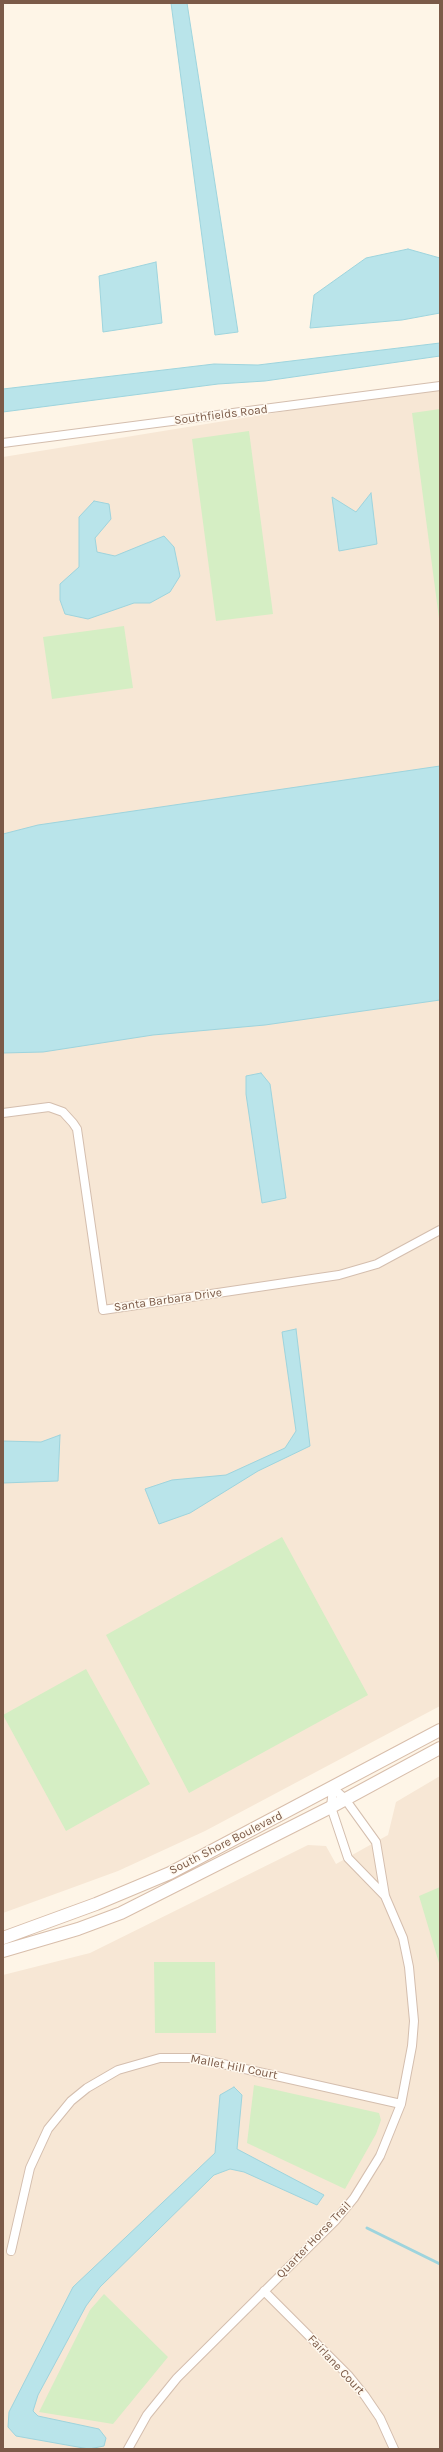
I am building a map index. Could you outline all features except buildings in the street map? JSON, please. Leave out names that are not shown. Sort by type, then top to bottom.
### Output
[{"type":"street","name":"Southfields Road","points":[[3,443],[440,386]]},
{"type":"street","name":"Santa Barbara Drive","points":[[3,1113],[49,1107],[63,1112],[74,1123],[77,1130],[103,1310],[339,1275],[377,1264],[440,1230]]},
{"type":"street","name":"South Shore Boulevard","points":[[3,1938],[96,1904],[170,1873],[440,1730]]},
{"type":"street","name":"South Shore Boulevard","points":[[3,1951],[78,1929],[121,1913],[331,1807],[440,1748]]},
{"type":"street","name":"Quarter Horse Trail","points":[[128,2449],[147,2415],[164,2392],[335,2221],[354,2198],[380,2156],[401,2104],[412,2046],[412,1987],[403,1938],[385,1896],[376,1842],[345,1799],[333,1788]]},
{"type":"street","name":"Quarter Horse Trail","points":[[333,1788],[331,1807],[348,1858],[385,1896]]},
{"type":"street","name":"Mallet Hill Court","points":[[11,2251],[30,2168],[48,2129],[61,2112],[82,2092],[118,2070],[160,2058],[196,2058],[401,2104]]},
{"type":"street","name":"Fairlane Court","points":[[264,2291],[348,2375],[380,2418],[394,2449]]},
{"type":"shaded area","points":[[440,386],[440,1706],[205,1831],[118,1871],[3,1913],[3,457]]},
{"type":"shaded area","points":[[440,1776],[440,2449],[3,2449],[3,1975],[90,1953],[308,1845],[326,1846],[336,1864],[388,1835],[396,1802]]},
{"type":"green space","points":[[440,409],[440,626],[412,413]]},
{"type":"green space","points":[[249,431],[273,614],[216,621],[192,439]]},
{"type":"green space","points":[[124,626],[133,688],[52,699],[43,637]]},
{"type":"green space","points":[[282,1537],[368,1695],[189,1793],[106,1635]]},
{"type":"green space","points":[[86,1669],[150,1784],[66,1831],[3,1715]]},
{"type":"green space","points":[[440,1887],[440,1962],[439,1963],[419,1896]]},
{"type":"green space","points":[[154,1962],[215,1962],[216,2033],[155,2033]]},
{"type":"green space","points":[[254,2085],[379,2113],[381,2120],[376,2134],[345,2189],[247,2143]]},
{"type":"green space","points":[[104,2294],[168,2357],[113,2424],[39,2412],[90,2310]]},
{"type":"water","points":[[171,3],[187,3],[238,332],[215,335]]},
{"type":"water","points":[[408,249],[440,258],[440,313],[402,320],[310,328],[314,295],[366,258]]},
{"type":"water","points":[[156,262],[162,323],[103,332],[99,276]]},
{"type":"water","points":[[440,343],[440,356],[265,381],[218,384],[3,412],[3,389],[214,364],[258,365]]},
{"type":"water","points":[[371,493],[377,544],[339,551],[332,497],[356,512]]},
{"type":"water","points":[[94,501],[109,504],[111,519],[95,538],[97,552],[115,556],[164,536],[174,547],[180,576],[170,592],[150,603],[134,603],[88,619],[65,614],[60,600],[60,584],[79,567],[79,517]]},
{"type":"water","points":[[440,766],[440,1000],[265,1025],[153,1035],[43,1052],[3,1053],[3,834],[38,825]]},
{"type":"water","points":[[261,1073],[270,1084],[286,1198],[262,1203],[246,1094],[246,1076]]},
{"type":"water","points":[[296,1329],[310,1446],[258,1471],[190,1513],[159,1524],[145,1489],[172,1480],[226,1475],[285,1448],[296,1431],[282,1332]]},
{"type":"water","points":[[60,1435],[58,1481],[3,1483],[3,1441],[41,1442]]},
{"type":"water","points":[[234,2087],[242,2095],[237,2149],[324,2195],[317,2205],[244,2172],[230,2169],[214,2175],[100,2287],[86,2306],[38,2395],[33,2411],[38,2416],[99,2429],[106,2438],[104,2446],[89,2449],[16,2436],[8,2427],[9,2412],[73,2287],[215,2153],[220,2095]]},
{"type":"waterway","points":[[367,2228],[440,2264]]}]
